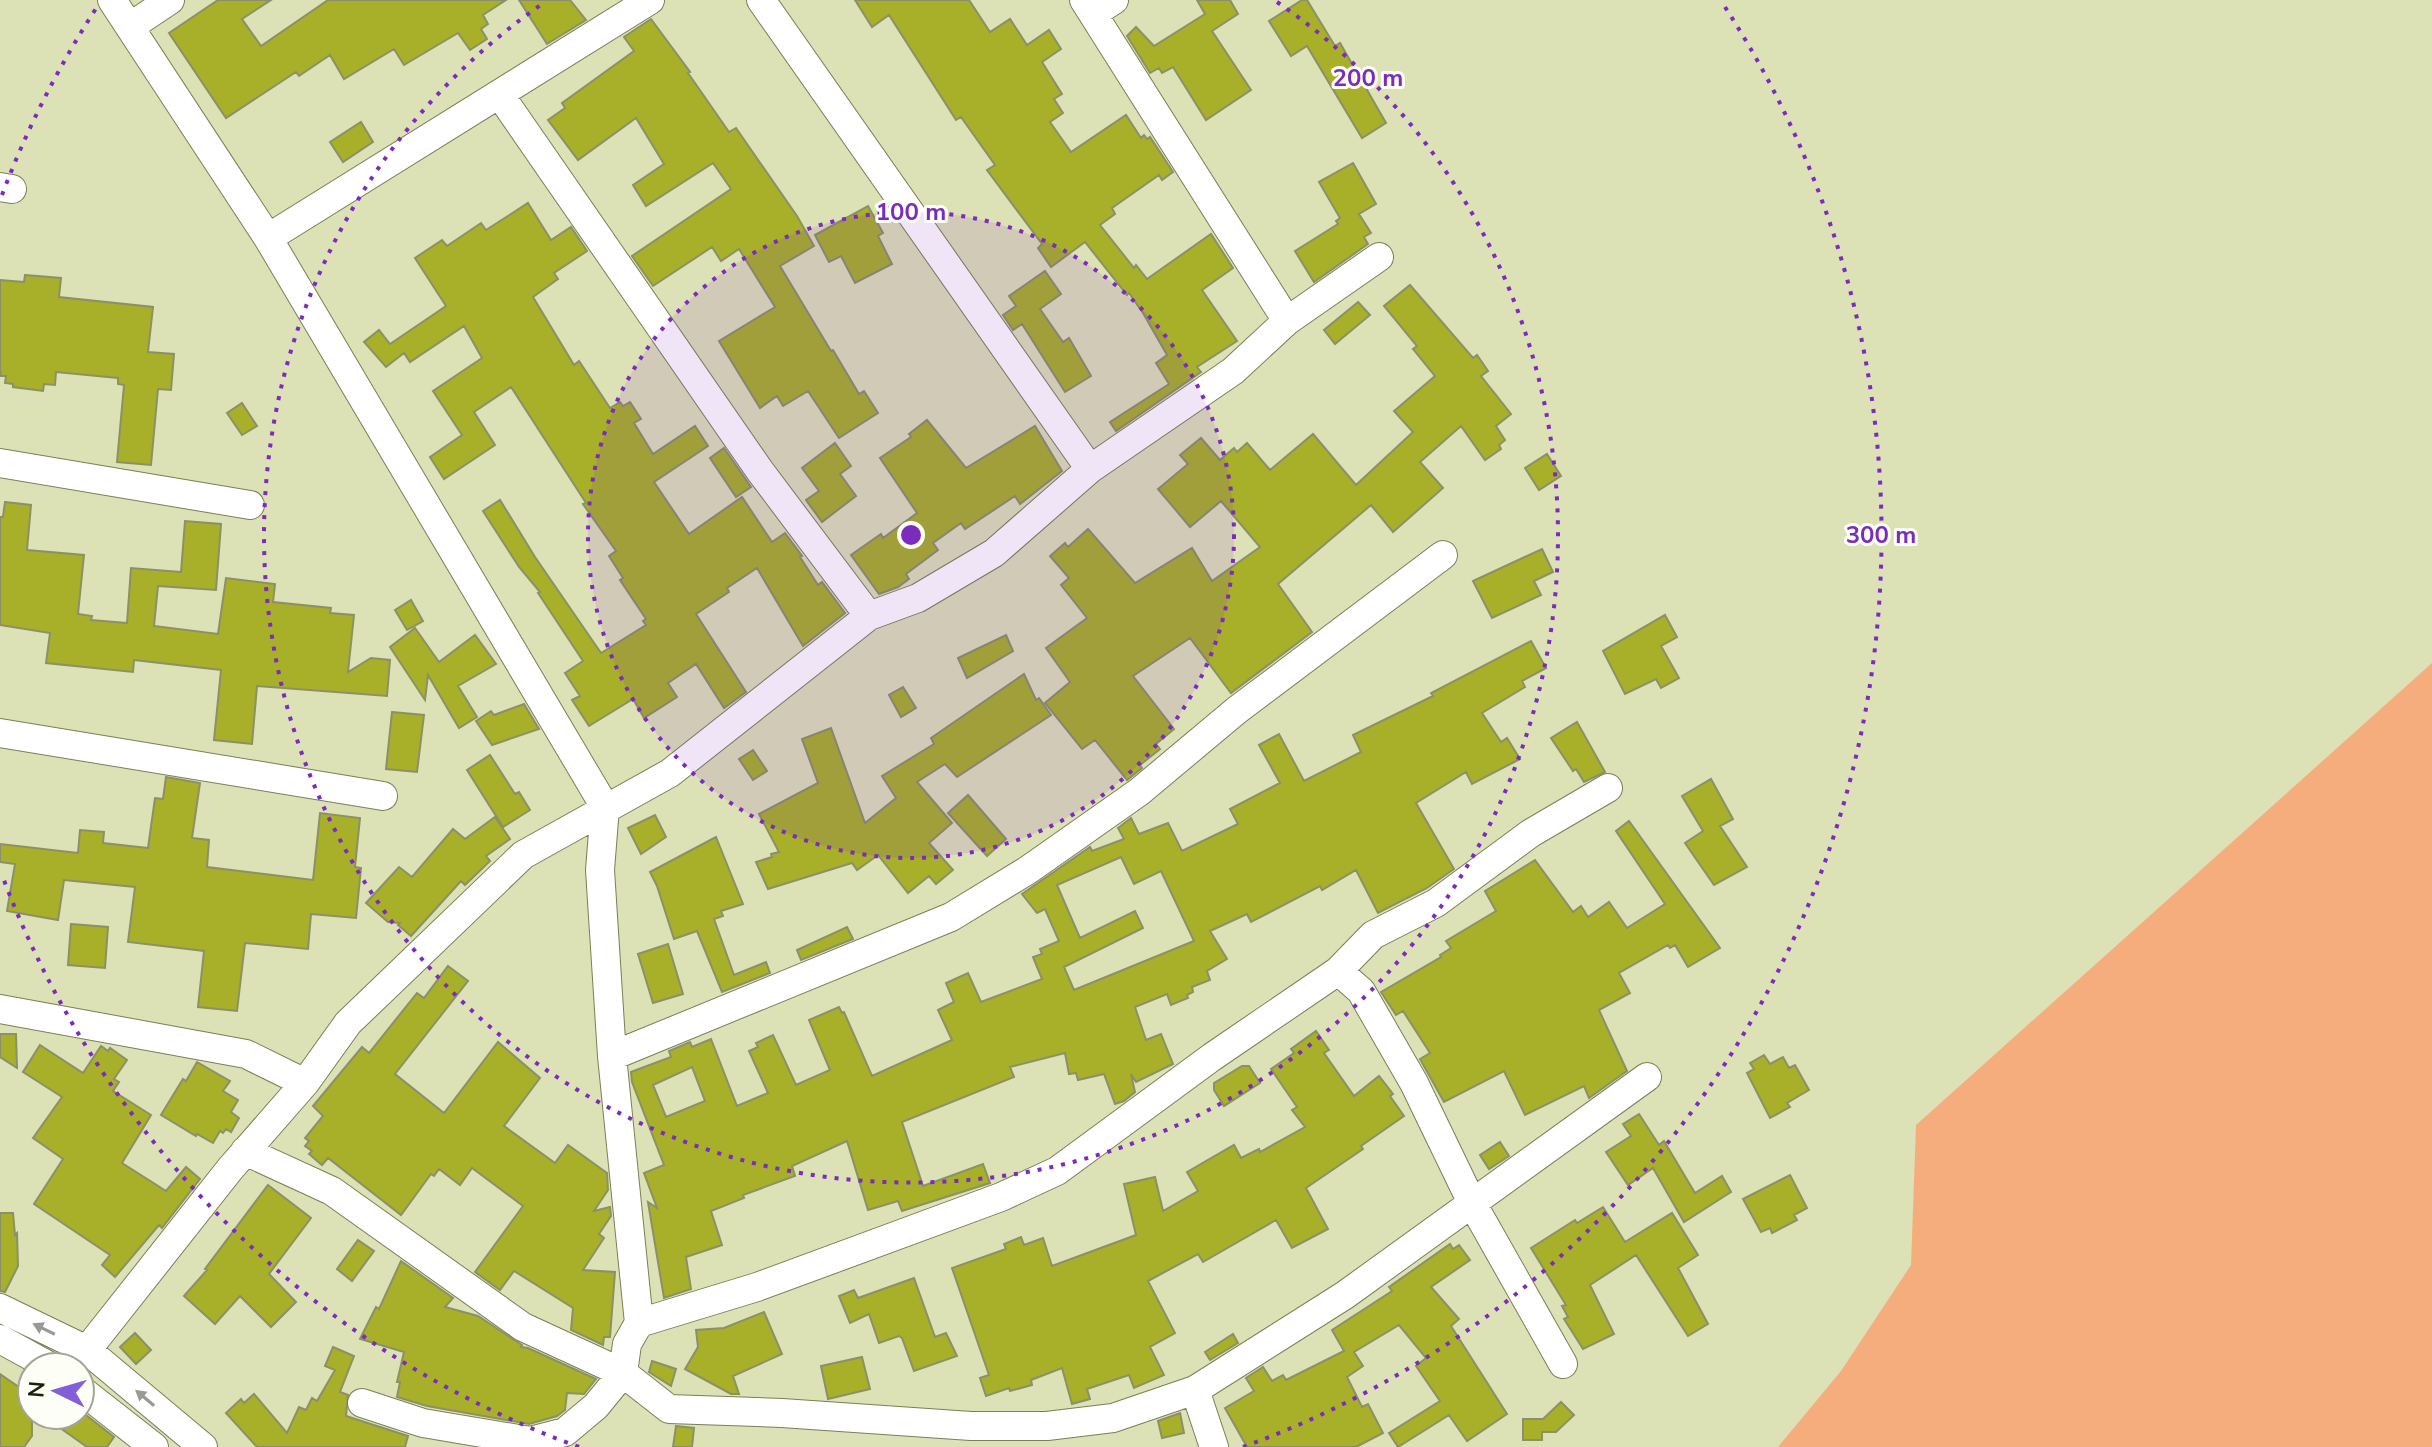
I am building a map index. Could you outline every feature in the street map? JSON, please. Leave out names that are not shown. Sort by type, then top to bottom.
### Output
[{"type":"street","points":[[112,0],[268,238],[605,807],[600,870],[612,1056],[639,1323],[627,1344],[623,1373],[596,1406],[565,1432],[530,1441],[423,1423],[362,1403]]},
{"type":"street","points":[[131,26],[170,0]]},
{"type":"street","points":[[268,238],[650,0]]},
{"type":"street","points":[[761,0],[1090,469]]},
{"type":"street","points":[[1097,4],[1287,321]]},
{"type":"street","points":[[500,95],[760,471],[869,616]]},
{"type":"street","points":[[87,1350],[245,1151],[305,1083],[348,1023],[523,855],[670,773],[869,616],[918,598],[994,553],[1090,469],[1233,371],[1287,321],[1379,257]]},
{"type":"street","points":[[0,463],[250,505]]},
{"type":"street","points":[[612,1056],[951,917],[1028,870],[1139,792],[1237,710],[1443,555]]},
{"type":"street","points":[[0,733],[383,796]]},
{"type":"street","points":[[639,1323],[771,1281],[1001,1197],[1057,1171],[1212,1057],[1338,971],[1373,935],[1436,903],[1531,833],[1608,788]]},
{"type":"street","points":[[1338,971],[1361,991],[1384,1030],[1414,1083],[1472,1203],[1563,1364]]},
{"type":"street","points":[[0,1009],[246,1054],[305,1083]]},
{"type":"street","points":[[245,1151],[332,1191],[523,1327],[623,1373],[669,1409],[971,1426],[1026,1436],[1047,1426],[1113,1418],[1195,1390],[1345,1295],[1647,1077]]},
{"type":"street","points":[[0,1308],[87,1350],[203,1447]]},
{"type":"street","points":[[0,1339],[22,1351]]},
{"type":"street","points":[[1195,1390],[1214,1447]]},
{"type":"street","points":[[96,1402],[154,1447]]},
{"type":"shaded area","points":[[2432,663],[2432,1447],[1778,1447],[1841,1371],[1911,1265],[1916,1125]]},
{"type":"building","points":[[218,0],[271,0],[242,19],[261,46],[328,0],[506,0],[483,15],[488,24],[481,29],[487,39],[470,50],[458,33],[404,65],[394,49],[344,79],[330,55],[299,76],[296,72],[226,118],[169,33]]},
{"type":"building","points":[[519,0],[570,0],[586,20],[547,44]]},
{"type":"building","points":[[855,0],[969,0],[990,32],[1010,19],[1027,45],[1049,30],[1061,49],[1042,62],[1062,94],[1054,99],[1063,113],[1050,122],[1071,152],[1126,115],[1141,138],[1144,135],[1147,139],[1150,137],[1173,172],[1162,180],[1159,175],[1112,208],[1115,214],[1100,225],[1134,268],[1136,265],[1147,279],[1211,234],[1233,268],[1202,290],[1237,341],[1197,367],[1201,372],[1116,431],[1110,422],[1169,384],[1156,363],[1167,355],[1143,313],[1085,242],[1051,267],[1038,248],[1042,244],[987,170],[995,165],[961,117],[956,120],[889,15],[872,27]]},
{"type":"building","points":[[1197,0],[1230,0],[1238,14],[1212,31],[1251,90],[1206,120],[1173,67],[1162,73],[1159,68],[1150,73],[1127,36],[1136,27],[1154,46],[1205,14]]},
{"type":"building","points":[[1302,0],[1307,0],[1335,46],[1340,43],[1386,123],[1362,138],[1307,46],[1291,56],[1269,21]]},
{"type":"building","points":[[651,19],[729,132],[736,128],[814,246],[780,266],[859,394],[864,391],[878,413],[839,438],[808,391],[783,406],[777,396],[760,408],[719,341],[775,307],[739,249],[721,261],[712,247],[653,286],[632,256],[731,189],[713,163],[646,206],[633,185],[664,164],[636,118],[578,160],[548,120],[565,108],[562,103],[634,51],[624,37]]},
{"type":"building","points":[[361,122],[373,142],[343,162],[330,142]]},
{"type":"building","points":[[1353,163],[1376,204],[1359,214],[1371,233],[1364,237],[1368,244],[1314,282],[1295,251],[1338,224],[1336,221],[1340,218],[1319,182]]},
{"type":"building","points":[[528,203],[551,240],[571,227],[587,251],[554,273],[558,279],[533,297],[574,365],[579,361],[610,408],[620,402],[623,406],[630,402],[641,419],[634,423],[653,454],[695,426],[708,446],[654,482],[689,534],[742,497],[772,542],[785,533],[818,585],[822,582],[845,613],[803,646],[757,568],[727,588],[729,592],[696,614],[746,692],[724,708],[696,664],[668,683],[677,697],[644,718],[633,699],[589,726],[572,700],[580,696],[565,673],[583,661],[540,592],[519,567],[483,511],[500,500],[601,653],[646,625],[643,621],[646,619],[620,580],[623,578],[609,556],[616,551],[583,504],[586,503],[511,387],[474,412],[495,445],[444,479],[430,457],[462,435],[433,391],[482,358],[464,326],[410,362],[404,353],[386,367],[364,342],[379,330],[390,344],[446,306],[415,258],[442,240],[447,246],[481,223],[486,230]]},
{"type":"building","points":[[868,206],[883,233],[878,236],[892,264],[855,283],[841,256],[829,262],[815,235]]},
{"type":"building","points":[[1045,271],[1061,294],[1040,309],[1063,342],[1069,338],[1091,376],[1065,392],[1022,324],[1013,330],[1003,315],[1016,306],[1009,296]]},
{"type":"building","points":[[25,275],[61,278],[59,297],[153,307],[148,352],[174,354],[171,390],[158,389],[151,465],[117,462],[124,385],[118,384],[118,378],[56,372],[55,385],[44,384],[43,391],[5,383],[6,376],[1,376],[0,370],[0,280],[24,282]]},
{"type":"building","points":[[1410,285],[1473,358],[1477,355],[1488,371],[1481,376],[1511,414],[1496,426],[1505,440],[1499,445],[1501,449],[1485,460],[1461,426],[1420,462],[1443,488],[1393,532],[1371,505],[1278,584],[1312,632],[1231,693],[1190,638],[1133,676],[1174,729],[1156,744],[1160,749],[1127,780],[1095,740],[1082,749],[1045,703],[1070,682],[1046,648],[1087,618],[1061,585],[1069,578],[1050,556],[1065,543],[1068,547],[1088,529],[1135,583],[1192,548],[1212,581],[1260,547],[1221,501],[1190,527],[1158,489],[1188,464],[1180,455],[1201,438],[1220,460],[1234,448],[1237,452],[1247,443],[1270,470],[1313,434],[1356,485],[1413,432],[1394,411],[1435,376],[1413,349],[1417,346],[1384,306]]},
{"type":"building","points":[[1358,302],[1370,315],[1335,344],[1324,330]]},
{"type":"building","points":[[242,403],[257,426],[242,435],[227,413]]},
{"type":"building","points":[[927,420],[966,468],[1035,426],[1062,471],[1020,504],[1015,496],[965,529],[961,523],[933,543],[938,550],[906,574],[909,579],[879,594],[851,555],[881,534],[883,538],[917,513],[880,458],[911,437],[909,434]]},
{"type":"building","points":[[835,443],[851,466],[840,474],[856,496],[822,522],[806,500],[819,491],[802,468]]},
{"type":"building","points":[[724,448],[751,487],[736,497],[710,458]]},
{"type":"building","points":[[1547,454],[1561,476],[1539,490],[1525,468]]},
{"type":"building","points":[[5,502],[31,505],[27,550],[84,555],[78,614],[92,616],[91,620],[127,623],[131,568],[181,572],[185,521],[221,524],[216,590],[158,586],[154,626],[218,634],[226,578],[275,584],[273,602],[331,608],[330,613],[354,615],[348,672],[371,658],[390,660],[387,696],[257,686],[252,744],[214,740],[221,670],[134,660],[133,672],[46,663],[50,633],[0,625],[0,517],[3,517]]},
{"type":"building","points":[[1542,549],[1553,572],[1534,581],[1541,595],[1492,618],[1473,581]]},
{"type":"building","points":[[411,600],[423,621],[407,630],[395,610]]},
{"type":"building","points":[[1665,615],[1677,637],[1661,646],[1679,678],[1661,688],[1656,679],[1625,694],[1603,651]]},
{"type":"building","points":[[415,628],[439,662],[475,635],[496,664],[458,686],[477,717],[459,728],[428,675],[425,700],[390,647]]},
{"type":"building","points":[[1006,635],[1013,651],[967,678],[958,658]]},
{"type":"building","points":[[1531,641],[1546,668],[1522,681],[1525,687],[1482,713],[1501,742],[1507,738],[1520,759],[1472,784],[1466,772],[1416,803],[1454,869],[1427,888],[1378,913],[1356,870],[1322,890],[1320,886],[1251,922],[1247,914],[1210,931],[1227,959],[1207,971],[1210,980],[1192,987],[1193,992],[1187,995],[1188,998],[1171,1005],[1167,994],[1135,1007],[1146,1040],[1161,1034],[1173,1064],[1136,1082],[1131,1074],[1135,1092],[1124,1101],[1115,1104],[1104,1074],[1078,1080],[1076,1073],[1069,1074],[1065,1053],[1010,1067],[1014,1077],[902,1122],[923,1186],[983,1164],[990,1183],[902,1211],[898,1201],[868,1210],[847,1141],[792,1166],[795,1176],[743,1195],[744,1198],[711,1211],[722,1245],[686,1257],[691,1289],[664,1298],[648,1202],[657,1208],[644,1173],[664,1165],[632,1082],[631,1072],[671,1057],[669,1051],[690,1042],[692,1047],[711,1039],[737,1106],[768,1093],[749,1051],[758,1047],[756,1043],[773,1035],[796,1085],[830,1070],[809,1020],[839,1007],[872,1076],[952,1040],[938,1010],[954,1002],[946,983],[968,973],[981,1002],[1042,979],[1033,957],[1042,954],[1040,949],[1059,941],[1045,909],[1037,913],[1022,894],[1090,847],[1092,851],[1124,839],[1118,828],[1131,818],[1139,834],[1168,823],[1182,851],[1238,824],[1230,809],[1280,783],[1259,745],[1279,734],[1304,781],[1361,752],[1353,735],[1433,696],[1431,693]],"holes":[[[1121,857],[1134,884],[1161,871],[1194,941],[1074,990],[1064,967],[1143,928],[1135,911],[1080,938],[1057,885]],[[692,1067],[705,1101],[666,1117],[653,1085]]]},
{"type":"building","points":[[1024,674],[1036,700],[1039,698],[1051,715],[957,777],[945,764],[917,782],[952,823],[929,843],[953,870],[936,884],[929,876],[908,893],[878,855],[857,870],[852,863],[768,889],[756,862],[779,852],[759,814],[818,783],[802,739],[831,728],[865,823],[896,798],[882,776],[934,744],[931,738]]},
{"type":"building","points":[[903,687],[916,708],[901,717],[889,695]]},
{"type":"building","points":[[524,704],[539,729],[492,745],[476,721],[491,711],[494,715]]},
{"type":"building","points":[[392,712],[424,715],[417,772],[386,769]]},
{"type":"building","points":[[1577,722],[1605,772],[1584,782],[1551,738]]},
{"type":"building","points":[[753,750],[767,771],[753,780],[739,759]]},
{"type":"building","points":[[490,755],[515,794],[519,792],[530,810],[503,827],[467,770]]},
{"type":"building","points":[[166,777],[200,783],[192,838],[209,840],[207,867],[313,880],[320,813],[360,818],[355,867],[361,868],[356,918],[311,914],[308,949],[245,943],[237,1011],[198,1007],[204,951],[128,942],[135,887],[64,880],[58,920],[7,911],[15,864],[0,862],[0,844],[78,853],[80,830],[104,832],[103,843],[148,848],[155,798],[163,799]]},
{"type":"building","points":[[1711,779],[1733,819],[1720,826],[1747,867],[1714,885],[1685,843],[1703,831],[1682,796]]},
{"type":"building","points":[[968,795],[1006,839],[987,856],[948,813]]},
{"type":"building","points":[[655,815],[666,837],[641,854],[628,828]]},
{"type":"building","points":[[495,817],[510,839],[486,856],[490,861],[465,885],[461,881],[411,936],[398,925],[400,923],[388,922],[366,903],[399,867],[412,877],[453,829],[465,839]]},
{"type":"building","points":[[1629,821],[1720,948],[1688,967],[1675,945],[1670,948],[1668,945],[1619,973],[1630,993],[1599,1010],[1627,1071],[1589,1098],[1584,1086],[1525,1115],[1504,1071],[1444,1102],[1420,1059],[1430,1053],[1403,1011],[1396,1015],[1381,992],[1441,957],[1451,948],[1446,941],[1496,911],[1485,891],[1535,860],[1573,912],[1581,906],[1588,917],[1609,902],[1627,928],[1665,904],[1616,831]]},
{"type":"building","points":[[716,837],[743,904],[721,911],[723,916],[714,919],[734,975],[766,962],[770,973],[722,992],[697,931],[674,939],[650,872]]},
{"type":"building","points":[[71,924],[108,927],[105,968],[68,965]]},
{"type":"building","points":[[847,927],[853,939],[801,960],[797,950]]},
{"type":"building","points":[[668,944],[683,994],[653,1003],[638,954]]},
{"type":"building","points":[[448,966],[468,981],[395,1074],[444,1113],[498,1042],[540,1078],[504,1126],[555,1163],[568,1145],[607,1173],[608,1190],[594,1211],[610,1207],[611,1216],[599,1234],[604,1238],[583,1270],[615,1272],[610,1337],[604,1337],[603,1345],[571,1330],[573,1308],[514,1271],[500,1290],[475,1272],[523,1206],[472,1168],[460,1185],[439,1169],[434,1176],[431,1174],[401,1215],[328,1158],[322,1165],[305,1146],[309,1141],[305,1138],[323,1116],[313,1106],[362,1047],[369,1053],[417,993],[424,998]]},
{"type":"building","points":[[1316,1031],[1329,1050],[1324,1053],[1354,1096],[1379,1076],[1404,1116],[1306,1188],[1328,1229],[1292,1248],[1276,1220],[1203,1262],[1198,1254],[1148,1281],[1175,1333],[1150,1347],[1164,1375],[1134,1388],[1129,1375],[1087,1389],[1090,1399],[1072,1404],[1062,1368],[1031,1380],[1032,1385],[1010,1391],[1009,1388],[986,1396],[980,1378],[989,1375],[952,1268],[1006,1249],[1004,1244],[1021,1237],[1024,1245],[1043,1238],[1052,1266],[1136,1235],[1124,1184],[1155,1177],[1163,1211],[1198,1191],[1187,1172],[1234,1145],[1241,1158],[1259,1149],[1260,1152],[1305,1127],[1292,1110],[1297,1107],[1271,1069],[1294,1053],[1291,1049]]},
{"type":"building","points":[[0,1034],[16,1034],[17,1068],[0,1057]]},
{"type":"building","points":[[40,1045],[83,1073],[101,1046],[108,1051],[110,1048],[127,1060],[114,1079],[119,1082],[113,1091],[151,1115],[122,1163],[166,1191],[186,1167],[200,1179],[162,1228],[159,1225],[115,1277],[102,1265],[110,1255],[34,1204],[63,1159],[33,1138],[62,1097],[23,1072]]},
{"type":"building","points":[[1764,1055],[1770,1064],[1783,1057],[1789,1068],[1795,1065],[1809,1090],[1787,1103],[1790,1107],[1770,1118],[1747,1073],[1754,1069],[1750,1063]]},
{"type":"building","points":[[197,1062],[230,1081],[223,1091],[238,1100],[231,1112],[239,1118],[231,1132],[226,1129],[223,1133],[220,1131],[213,1143],[161,1115]]},
{"type":"building","points":[[1242,1066],[1249,1066],[1260,1083],[1224,1106],[1214,1090],[1214,1083]]},
{"type":"building","points":[[1639,1114],[1659,1145],[1664,1141],[1695,1193],[1722,1176],[1731,1192],[1684,1222],[1653,1168],[1628,1185],[1606,1152],[1631,1136],[1623,1124]]},
{"type":"building","points":[[1500,1142],[1509,1156],[1489,1169],[1480,1155]]},
{"type":"building","points":[[1790,1175],[1807,1208],[1794,1215],[1797,1220],[1772,1233],[1770,1228],[1761,1232],[1743,1199]]},
{"type":"building","points":[[268,1185],[311,1218],[269,1274],[296,1302],[271,1327],[240,1296],[215,1324],[184,1296],[207,1270]]},
{"type":"building","points":[[1603,1207],[1625,1242],[1672,1213],[1698,1255],[1678,1268],[1708,1324],[1688,1336],[1636,1255],[1590,1285],[1614,1334],[1583,1349],[1564,1319],[1568,1317],[1562,1306],[1566,1305],[1531,1248],[1575,1220],[1577,1223]]},
{"type":"building","points":[[0,1213],[13,1213],[15,1235],[17,1233],[18,1266],[5,1292],[0,1291]]},
{"type":"building","points":[[358,1240],[374,1251],[352,1281],[337,1269]]},
{"type":"building","points":[[1450,1244],[1453,1249],[1459,1245],[1470,1260],[1431,1287],[1459,1319],[1451,1326],[1507,1414],[1467,1441],[1449,1415],[1398,1447],[1389,1433],[1440,1401],[1416,1366],[1426,1358],[1399,1325],[1354,1352],[1363,1366],[1347,1377],[1362,1407],[1368,1404],[1383,1433],[1356,1447],[1247,1447],[1225,1408],[1254,1391],[1246,1378],[1263,1367],[1272,1381],[1283,1375],[1286,1380],[1344,1351],[1332,1330],[1392,1291],[1389,1287]]},
{"type":"building","points":[[401,1261],[453,1298],[445,1307],[478,1316],[521,1347],[596,1379],[584,1394],[567,1393],[565,1410],[557,1416],[529,1424],[427,1406],[397,1397],[404,1352],[360,1339],[376,1307],[379,1309]]},
{"type":"building","points":[[914,1278],[935,1337],[946,1333],[957,1356],[914,1371],[902,1338],[899,1336],[879,1343],[869,1314],[850,1323],[839,1296],[854,1290],[858,1298]]},
{"type":"building","points":[[764,1312],[782,1354],[733,1376],[739,1394],[731,1394],[685,1369],[698,1347],[696,1330],[724,1328]]},
{"type":"building","points":[[135,1333],[151,1350],[136,1364],[120,1347]]},
{"type":"building","points":[[1233,1334],[1238,1343],[1210,1360],[1205,1352]]},
{"type":"building","points":[[333,1347],[354,1356],[340,1392],[348,1395],[346,1416],[408,1436],[405,1447],[257,1447],[226,1413],[241,1399],[244,1403],[254,1394],[287,1433],[299,1407],[306,1410],[312,1398],[317,1401],[335,1370],[325,1366]]},
{"type":"building","points":[[862,1357],[870,1389],[828,1399],[821,1366]]},
{"type":"building","points":[[652,1361],[676,1369],[671,1386],[649,1372]]},
{"type":"building","points":[[0,1374],[16,1385],[16,1431],[32,1431],[32,1436],[24,1447],[0,1447]]},
{"type":"building","points":[[1561,1402],[1574,1415],[1556,1432],[1542,1432],[1542,1440],[1523,1440],[1523,1419],[1543,1419]]},
{"type":"building","points":[[1180,1413],[1184,1433],[1162,1438],[1158,1421]]},
{"type":"building","points":[[96,1423],[114,1437],[107,1447],[87,1447],[64,1431],[96,1431]]},
{"type":"building","points":[[676,1426],[694,1428],[692,1447],[673,1447]]}]
